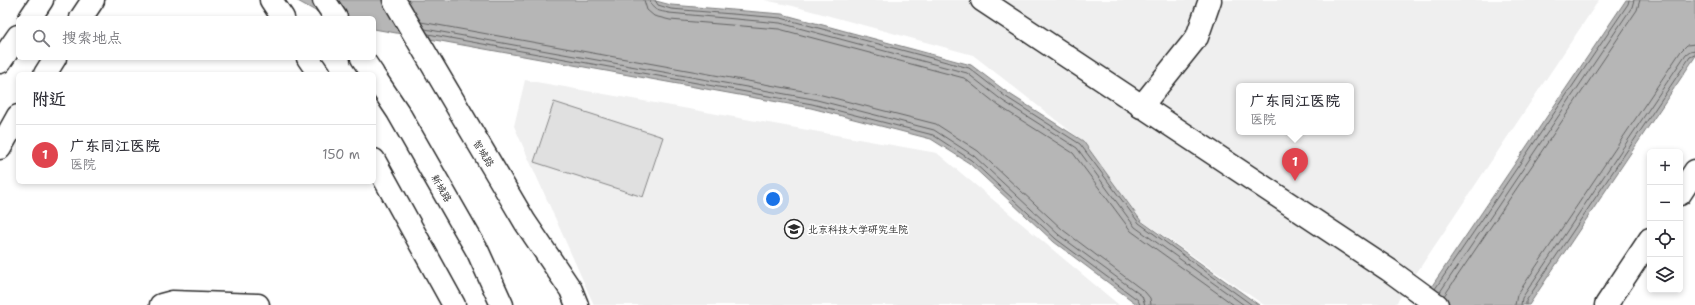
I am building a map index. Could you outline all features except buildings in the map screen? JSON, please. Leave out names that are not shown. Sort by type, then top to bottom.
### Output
[{"type":"street","points":[[31,16],[42,0]]},
{"type":"street","points":[[82,16],[93,0]]},
{"type":"street","points":[[271,0],[282,16]]},
{"type":"street","points":[[324,0],[335,16]]},
{"type":"street","name":"智城路","points":[[394,0],[525,222],[571,290],[577,305]]},
{"type":"street","points":[[982,0],[1141,107],[1389,270],[1413,289],[1437,305]]},
{"type":"street","points":[[1141,107],[1197,38],[1210,0]]},
{"type":"street","points":[[0,62],[16,39]]},
{"type":"street","points":[[46,72],[54,60]]},
{"type":"street","points":[[309,60],[318,72]]},
{"type":"street","name":"新城路","points":[[363,60],[372,72]]},
{"type":"street","name":"新城路","points":[[376,78],[398,112],[478,252],[502,305]]},
{"type":"street","points":[[0,148],[16,120]]},
{"type":"street","points":[[376,164],[454,305]]},
{"type":"street","points":[[1683,189],[1695,171]]},
{"type":"street","points":[[1606,305],[1647,244]]},
{"type":"street","points":[[161,305],[172,302],[258,305]]},
{"type":"shaded area","points":[[764,0],[1599,0],[1395,305],[1264,305],[1141,220],[1083,141],[973,55],[793,6]]},
{"type":"shaded area","name":"北京科技大学研究生院","points":[[525,80],[937,153],[1119,305],[594,305],[514,126]]},
{"type":"shaded area","points":[[554,102],[663,137],[643,197],[534,162]]},
{"type":"water","points":[[296,0],[652,0],[671,5],[782,14],[971,65],[1008,93],[1083,141],[1141,221],[1259,305],[1138,305],[1054,242],[969,163],[931,139],[811,108],[376,29],[376,16],[324,16]]},
{"type":"water","points":[[1626,0],[1695,0],[1695,57],[1529,305],[1419,305]]},
{"type":"place","name":"广东同江医院","points":[[1295,181]]},
{"type":"place","name":"北京科技大学研究生院","points":[[794,229]]}]
